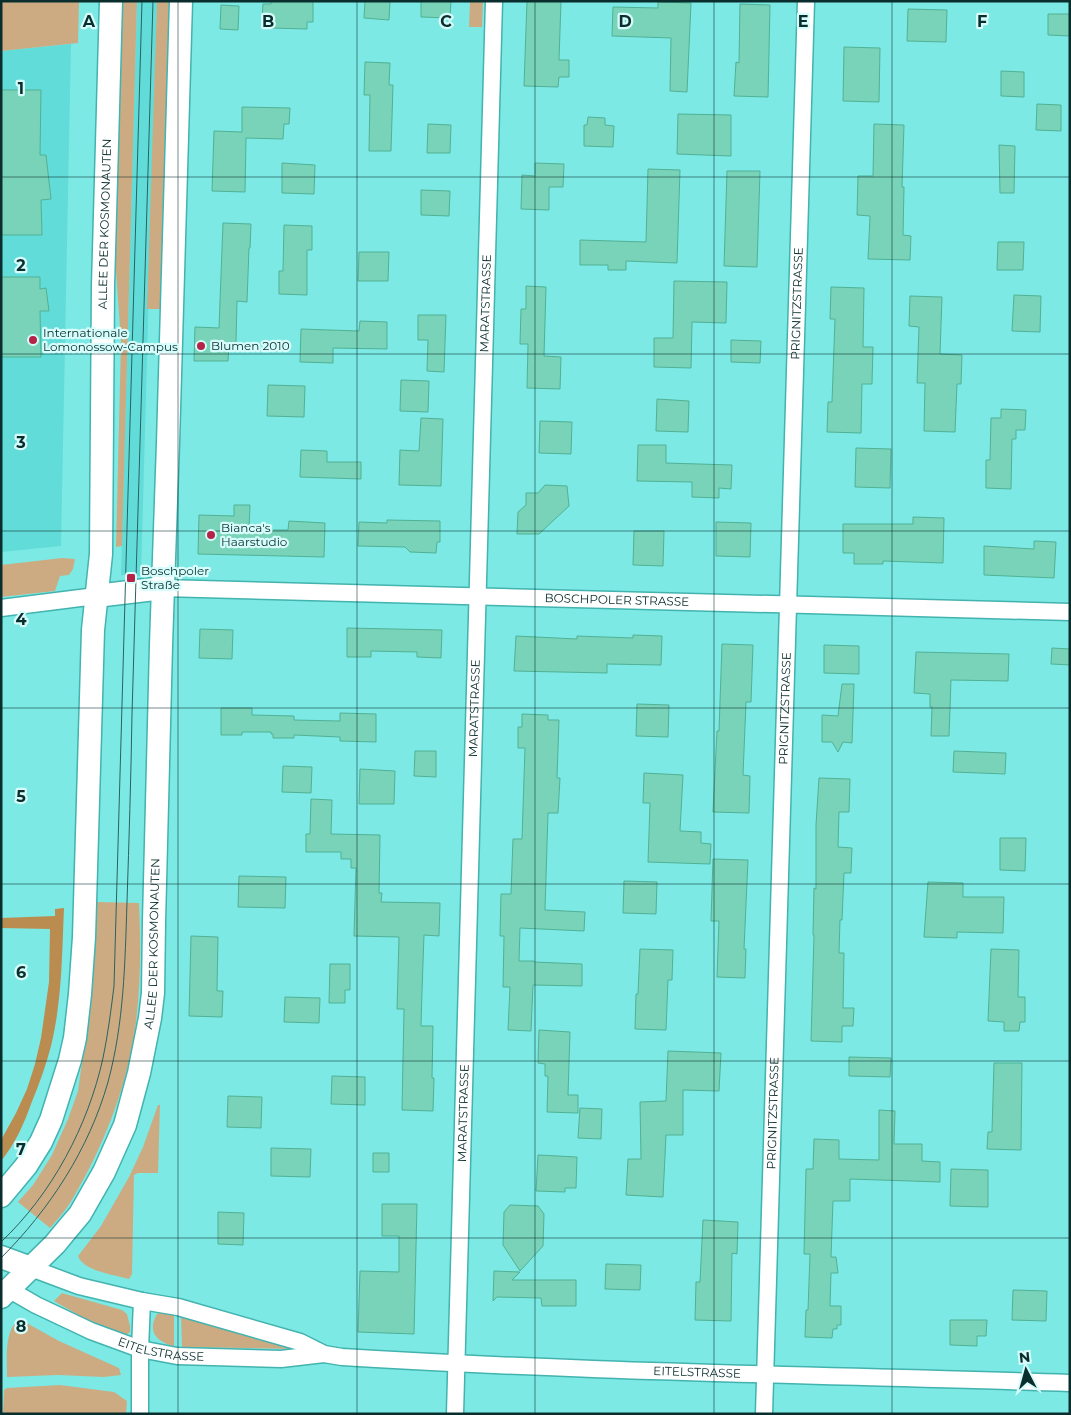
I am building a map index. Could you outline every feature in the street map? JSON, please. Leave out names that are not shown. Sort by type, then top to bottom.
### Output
[{"type":"main road","name":"ALLEE DER KOSMONAUTEN","points":[[1,1196],[26,1166],[41,1142],[51,1120],[70,1060],[75,1038],[80,994],[84,937],[93,640],[100,554],[103,286],[111,1]]},
{"type":"main road","name":"ALLEE DER KOSMONAUTEN","points":[[4,1290],[31,1268],[55,1244],[80,1214],[104,1172],[125,1125],[150,1018],[153,993],[154,894],[180,1]]},
{"type":"main road","points":[[96,596],[163,588]]},
{"type":"main road","points":[[1,1257],[31,1268]]},
{"type":"street","name":"MARATSTRASSE","points":[[455,1414],[494,1]]},
{"type":"street","name":"PRIGNITZSTRASSE","points":[[764,1414],[806,1]]},
{"type":"street","name":"BOSCHPOLER STRASSE","points":[[163,588],[1070,612]]},
{"type":"street","points":[[1,608],[96,596]]},
{"type":"street","name":"EITELSTRASSE","points":[[31,1268],[79,1286],[142,1301],[178,1307],[291,1339],[324,1354]]},
{"type":"street","name":"EITELSTRASSE","points":[[4,1290],[91,1331],[140,1350],[177,1356],[281,1359],[324,1354],[342,1357],[456,1364],[1070,1383]]},
{"type":"street","points":[[140,1414],[142,1301]]},
{"type":"shaded area","points":[[1,1],[79,1],[78,43],[1,51]]},
{"type":"shaded area","points":[[123,1],[137,1],[122,546],[116,547],[121,341],[115,258]]},
{"type":"shaded area","points":[[137,1],[157,1],[141,576],[121,575]]},
{"type":"shaded area","points":[[157,1],[169,1],[160,309],[147,309]]},
{"type":"shaded area","points":[[470,1],[483,1],[482,27],[469,27]]},
{"type":"shaded area","name":"Internationale Lomonossow-Campus","points":[[71,44],[61,546],[1,552],[1,51]]},
{"type":"shaded area","points":[[62,558],[75,559],[73,569],[69,575],[60,576],[55,591],[1,597],[1,565]]},
{"type":"shaded area","points":[[96,902],[139,903],[140,970],[134,1036],[125,1078],[103,1140],[71,1202],[50,1228],[18,1202],[33,1185],[52,1155],[78,1091],[93,983]]},
{"type":"shaded area","points":[[64,908],[59,995],[51,1046],[40,1082],[22,1126],[11,1148],[1,1161],[1,1140],[27,1089],[41,1038],[49,982],[50,929],[1,928],[1,918],[55,916],[55,909]]},
{"type":"shaded area","points":[[158,1105],[160,1105],[158,1173],[138,1173],[134,1175],[132,1274],[129,1279],[93,1269],[81,1261],[78,1256],[101,1226],[129,1177],[143,1147]]},
{"type":"shaded area","points":[[62,1293],[122,1310],[127,1314],[130,1332],[126,1335],[121,1335],[87,1320],[54,1301]]},
{"type":"shaded area","points":[[163,1312],[174,1314],[174,1346],[162,1342],[153,1331],[154,1320],[157,1314]]},
{"type":"shaded area","points":[[181,1315],[296,1349],[182,1347]]},
{"type":"shaded area","points":[[19,1320],[59,1341],[119,1368],[121,1375],[104,1377],[58,1375],[7,1377],[9,1338],[14,1324]]},
{"type":"shaded area","points":[[60,1385],[114,1392],[127,1401],[126,1414],[3,1414],[4,1390],[7,1388]]},
{"type":"building","points":[[271,1],[313,1],[313,22],[307,22],[307,29],[270,28],[270,19],[262,19],[263,4],[271,4]]},
{"type":"building","points":[[365,1],[390,1],[389,20],[364,18]]},
{"type":"building","points":[[421,1],[451,1],[450,18],[421,17]]},
{"type":"building","points":[[527,1],[561,1],[559,60],[569,60],[569,77],[559,77],[558,87],[524,86]]},
{"type":"building","points":[[658,2],[691,3],[687,92],[670,91],[671,38],[612,36],[613,7],[658,8]]},
{"type":"building","points":[[740,4],[770,5],[768,97],[734,96],[736,62],[739,63]]},
{"type":"building","points":[[221,5],[239,6],[238,30],[220,29]]},
{"type":"building","points":[[908,9],[947,10],[946,42],[907,41]]},
{"type":"building","points":[[1048,14],[1070,14],[1070,36],[1048,35]]},
{"type":"building","points":[[844,47],[880,48],[879,102],[843,101]]},
{"type":"building","points":[[365,62],[390,63],[389,85],[393,85],[391,151],[369,151],[370,95],[364,95]]},
{"type":"building","points":[[1001,71],[1024,72],[1024,97],[1001,96]]},
{"type":"building","points":[[1,90],[41,90],[40,155],[46,155],[51,199],[41,200],[42,235],[1,235]]},
{"type":"building","points":[[1037,104],[1061,105],[1061,131],[1036,130]]},
{"type":"building","points":[[242,107],[290,108],[289,124],[284,124],[283,139],[246,138],[245,192],[212,191],[214,131],[242,132]]},
{"type":"building","points":[[678,114],[731,115],[731,156],[677,154]]},
{"type":"building","points":[[588,117],[605,118],[605,125],[614,126],[613,147],[584,146],[584,125],[587,125]]},
{"type":"building","points":[[428,124],[451,125],[450,153],[427,153]]},
{"type":"building","points":[[874,124],[904,125],[903,235],[911,236],[910,260],[868,259],[870,216],[857,215],[858,176],[873,176]]},
{"type":"building","points":[[999,145],[1015,146],[1014,193],[1000,193]]},
{"type":"building","points":[[282,163],[315,165],[314,194],[282,193]]},
{"type":"building","points":[[535,163],[564,164],[563,187],[549,187],[549,210],[521,209],[522,175],[535,176]]},
{"type":"building","points":[[648,169],[680,170],[677,263],[626,261],[626,270],[608,270],[608,265],[580,265],[580,240],[646,242]]},
{"type":"building","points":[[727,171],[760,171],[757,267],[724,266]]},
{"type":"building","points":[[421,190],[450,191],[449,216],[421,215]]},
{"type":"building","points":[[223,223],[251,224],[247,302],[237,301],[236,342],[229,342],[228,361],[194,361],[195,327],[219,328]]},
{"type":"building","points":[[284,225],[312,226],[312,250],[307,250],[307,295],[279,294],[279,271],[283,271]]},
{"type":"building","points":[[998,242],[1024,242],[1023,270],[997,270]]},
{"type":"building","points":[[359,252],[389,252],[388,281],[358,281]]},
{"type":"building","points":[[1,277],[40,277],[40,289],[46,288],[49,311],[40,311],[41,357],[1,357]]},
{"type":"building","points":[[674,281],[727,282],[726,323],[692,322],[691,368],[654,367],[654,338],[673,338]]},
{"type":"building","points":[[526,286],[546,287],[544,356],[561,357],[560,389],[527,388],[528,344],[520,344],[521,309],[526,309]]},
{"type":"building","points":[[831,287],[864,288],[863,347],[873,347],[872,384],[862,384],[861,433],[827,432],[828,402],[832,402],[835,319],[830,319]]},
{"type":"building","points":[[1014,295],[1041,296],[1040,332],[1012,331]]},
{"type":"building","points":[[910,296],[942,297],[940,354],[962,355],[961,384],[957,384],[955,432],[924,431],[925,383],[917,383],[919,327],[909,326]]},
{"type":"building","points":[[418,315],[446,315],[444,372],[427,371],[428,340],[418,340]]},
{"type":"building","points":[[360,321],[387,322],[387,349],[333,348],[333,363],[300,362],[301,329],[359,331]]},
{"type":"building","points":[[731,340],[761,341],[760,363],[731,362]]},
{"type":"building","points":[[401,380],[429,381],[428,412],[400,411]]},
{"type":"building","points":[[268,385],[305,386],[304,417],[267,416]]},
{"type":"building","points":[[657,399],[689,401],[688,432],[656,431]]},
{"type":"building","points":[[1001,409],[1026,410],[1025,430],[1016,430],[1016,439],[1012,439],[1011,489],[986,488],[986,460],[990,460],[991,418],[1001,418]]},
{"type":"building","points":[[421,418],[443,419],[441,486],[399,485],[400,450],[419,451]]},
{"type":"building","points":[[540,421],[572,422],[571,454],[539,453]]},
{"type":"building","points":[[638,445],[666,445],[666,463],[732,465],[731,489],[719,488],[719,498],[692,497],[692,482],[637,481]]},
{"type":"building","points":[[856,448],[891,449],[890,488],[855,487]]},
{"type":"building","points":[[301,450],[327,451],[327,462],[361,462],[361,479],[300,477]]},
{"type":"building","points":[[545,485],[567,486],[569,506],[539,534],[517,534],[518,512],[526,505],[526,493],[538,493]]},
{"type":"building","points":[[234,505],[250,505],[249,530],[288,530],[289,521],[325,523],[324,557],[198,554],[199,515],[234,516]]},
{"type":"building","points":[[913,517],[944,518],[943,563],[883,561],[883,564],[854,564],[854,553],[843,553],[843,524],[913,524]]},
{"type":"building","points":[[387,520],[440,521],[440,542],[437,542],[436,553],[410,552],[405,547],[358,546],[359,522],[387,523]]},
{"type":"building","points":[[716,522],[751,523],[750,557],[716,556]]},
{"type":"building","points":[[634,531],[664,531],[663,566],[633,565]]},
{"type":"building","points":[[1034,541],[1056,542],[1054,578],[984,575],[984,546],[1034,549]]},
{"type":"building","points":[[347,628],[442,630],[441,658],[417,657],[417,652],[371,651],[371,657],[347,657]]},
{"type":"building","points":[[200,629],[233,630],[232,659],[199,658]]},
{"type":"building","points":[[633,635],[662,636],[661,665],[607,664],[607,673],[514,671],[516,636],[577,639],[577,636],[633,638]]},
{"type":"building","points":[[722,644],[753,645],[751,702],[746,702],[743,775],[750,776],[749,813],[713,812],[717,731],[719,731]]},
{"type":"building","points":[[824,645],[859,646],[859,674],[824,673]]},
{"type":"building","points":[[1052,648],[1070,649],[1070,665],[1051,664]]},
{"type":"building","points":[[916,652],[1009,654],[1008,681],[951,680],[949,736],[931,736],[932,707],[930,707],[930,694],[914,693]]},
{"type":"building","points":[[842,684],[854,684],[852,743],[843,742],[838,752],[832,742],[822,742],[822,715],[838,716]]},
{"type":"building","points":[[637,704],[669,705],[668,737],[636,736]]},
{"type":"building","points":[[221,708],[252,708],[252,715],[294,716],[294,720],[340,721],[340,713],[376,714],[376,742],[340,741],[340,737],[294,735],[294,738],[273,738],[271,732],[242,732],[242,735],[221,735]]},
{"type":"building","points":[[522,714],[548,715],[548,720],[559,720],[557,778],[560,778],[558,813],[548,813],[545,910],[585,912],[584,931],[520,928],[519,961],[582,964],[582,986],[533,985],[531,1031],[508,1030],[510,987],[503,987],[504,936],[500,936],[501,894],[511,894],[513,839],[522,839],[525,748],[518,748],[518,727],[522,727]]},
{"type":"building","points":[[415,751],[436,751],[436,777],[414,776]]},
{"type":"building","points":[[954,751],[1006,753],[1005,774],[953,772]]},
{"type":"building","points":[[283,766],[312,767],[311,793],[282,792]]},
{"type":"building","points":[[360,769],[395,771],[394,804],[359,804]]},
{"type":"building","points":[[644,773],[683,775],[680,831],[701,832],[701,843],[711,844],[710,864],[648,862],[650,803],[643,803]]},
{"type":"building","points":[[819,778],[850,779],[849,812],[839,812],[838,847],[852,848],[851,873],[844,873],[839,953],[844,953],[843,1008],[854,1008],[853,1026],[842,1026],[842,1042],[811,1041],[814,888],[816,889],[816,825]]},
{"type":"building","points":[[311,799],[332,800],[331,834],[380,835],[379,893],[382,893],[381,902],[440,903],[439,936],[424,935],[422,991],[421,1026],[433,1026],[433,1111],[402,1110],[404,1009],[397,1009],[399,937],[354,936],[356,868],[351,868],[351,859],[341,859],[341,852],[306,852],[306,834],[310,834]]},
{"type":"building","points":[[1000,838],[1026,838],[1025,871],[1000,870]]},
{"type":"building","points":[[713,859],[748,860],[744,949],[746,949],[745,978],[717,977],[719,921],[711,921]]},
{"type":"building","points":[[239,876],[286,877],[285,908],[238,907]]},
{"type":"building","points":[[624,881],[657,882],[656,914],[623,913]]},
{"type":"building","points":[[928,882],[963,883],[963,897],[1004,897],[1003,933],[957,932],[957,938],[924,937]]},
{"type":"building","points":[[191,936],[218,937],[217,991],[223,991],[222,1017],[189,1016]]},
{"type":"building","points":[[640,949],[673,950],[672,980],[668,980],[666,1030],[635,1029]]},
{"type":"building","points":[[991,949],[1019,950],[1018,997],[1025,997],[1025,1022],[1020,1022],[1019,1031],[1004,1031],[1004,1022],[988,1021]]},
{"type":"building","points":[[330,964],[350,964],[350,990],[345,990],[345,1003],[329,1003]]},
{"type":"building","points":[[285,997],[320,998],[319,1023],[284,1022]]},
{"type":"building","points":[[539,1030],[570,1032],[568,1095],[578,1095],[578,1113],[547,1112],[548,1076],[545,1076],[545,1064],[538,1063]]},
{"type":"building","points":[[668,1051],[721,1053],[719,1091],[683,1090],[683,1135],[666,1135],[663,1197],[626,1195],[628,1159],[641,1159],[640,1102],[666,1101]]},
{"type":"building","points":[[849,1057],[891,1058],[890,1077],[849,1076]]},
{"type":"building","points":[[994,1063],[1022,1063],[1021,1150],[987,1149],[988,1132],[992,1132]]},
{"type":"building","points":[[332,1076],[365,1077],[365,1105],[331,1104]]},
{"type":"building","points":[[228,1096],[262,1097],[261,1128],[227,1127]]},
{"type":"building","points":[[580,1108],[602,1109],[601,1139],[578,1138]]},
{"type":"building","points":[[879,1110],[895,1111],[894,1144],[922,1144],[922,1161],[940,1162],[940,1182],[850,1179],[850,1201],[833,1201],[831,1257],[836,1257],[838,1273],[831,1273],[830,1306],[841,1306],[841,1325],[837,1325],[837,1329],[833,1329],[832,1338],[805,1337],[810,1254],[804,1254],[806,1169],[813,1169],[814,1139],[839,1140],[839,1159],[879,1160]]},
{"type":"building","points":[[271,1148],[311,1149],[310,1177],[271,1176]]},
{"type":"building","points":[[373,1153],[389,1153],[389,1172],[373,1172]]},
{"type":"building","points":[[538,1155],[577,1157],[576,1188],[565,1188],[565,1192],[536,1191]]},
{"type":"building","points":[[951,1169],[988,1170],[988,1207],[950,1206]]},
{"type":"building","points":[[382,1204],[417,1204],[414,1334],[358,1332],[360,1271],[399,1272],[399,1236],[382,1236]]},
{"type":"building","points":[[510,1205],[538,1206],[544,1214],[543,1246],[520,1271],[503,1245],[504,1212]]},
{"type":"building","points":[[218,1212],[244,1213],[243,1245],[218,1244]]},
{"type":"building","points":[[703,1220],[738,1222],[737,1254],[732,1253],[731,1321],[695,1320],[696,1282],[700,1282]]},
{"type":"building","points":[[606,1264],[641,1265],[640,1290],[605,1289]]},
{"type":"building","points":[[494,1271],[520,1272],[512,1280],[576,1280],[576,1306],[542,1306],[541,1298],[497,1297],[493,1301]]},
{"type":"building","points":[[1013,1290],[1047,1291],[1046,1321],[1012,1320]]},
{"type":"building","points":[[950,1320],[987,1320],[986,1336],[977,1336],[977,1346],[950,1345]]},
{"type":"tram line","points":[[1,1242],[36,1203],[52,1181],[78,1133],[88,1109],[103,1058],[114,986],[142,1]]},
{"type":"tram line","points":[[1,1258],[36,1219],[66,1177],[79,1154],[100,1107],[108,1082],[121,1015],[128,879],[153,1]]},
{"type":"place","name":"Internationale Lomonossow-Campus","points":[[33,340]]},
{"type":"place","name":"Blumen 2010","points":[[201,346]]},
{"type":"place","name":"Bianca's Haarstudio","points":[[211,535]]},
{"type":"place","name":"Boschpoler Straße","points":[[131,578]]}]
